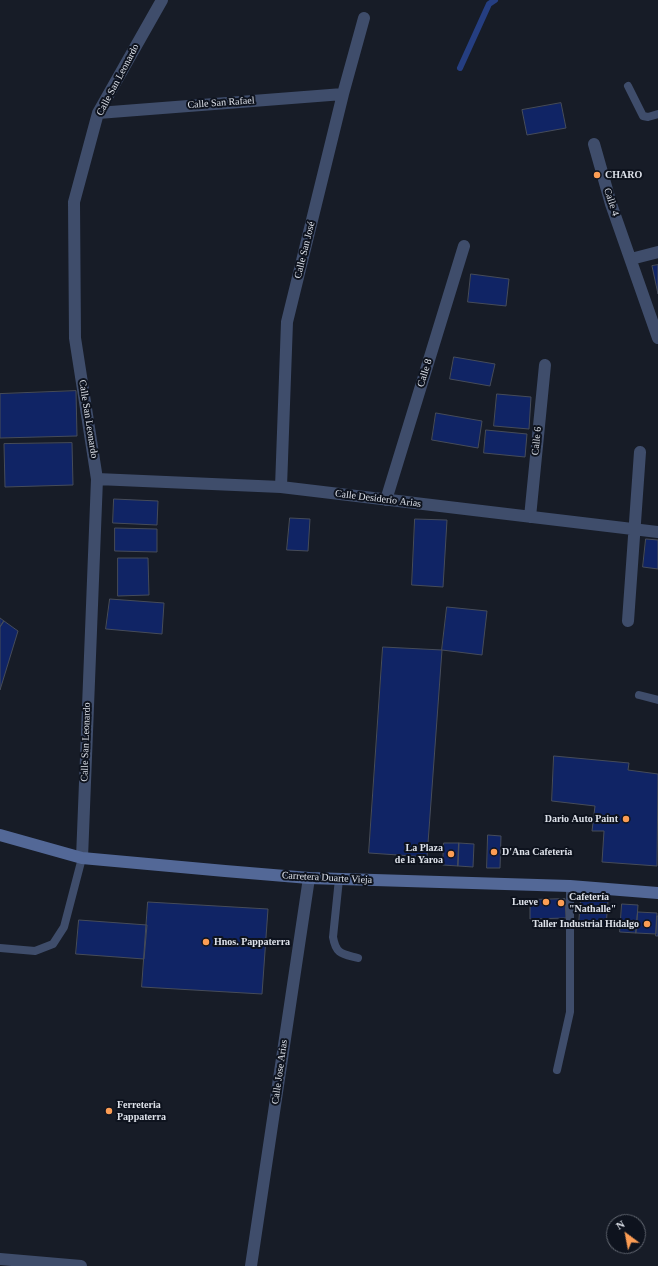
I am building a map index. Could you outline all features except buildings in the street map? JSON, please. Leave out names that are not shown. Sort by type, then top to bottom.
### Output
[{"type":"main road","name":"Carretera Duarte Vieja","points":[[0,835],[82,858],[309,878],[570,886],[658,894]]},
{"type":"street","name":"Calle San Leonardo","points":[[82,858],[97,479],[75,338],[74,202],[98,113],[162,0]]},
{"type":"street","name":"Calle San José","points":[[281,487],[287,322],[343,94],[364,18]]},
{"type":"street","name":"Calle San Rafael","points":[[98,113],[343,94]]},
{"type":"street","name":"Calle 4","points":[[594,144],[612,204],[658,338]]},
{"type":"street","name":"Calle 8","points":[[386,500],[464,246]]},
{"type":"street","points":[[631,259],[658,252]]},
{"type":"street","name":"Calle 6","points":[[530,517],[545,365]]},
{"type":"street","points":[[628,621],[640,452]]},
{"type":"street","name":"Calle Desiderio Arias","points":[[97,479],[281,487],[658,532]]},
{"type":"street","name":"Calle Jose Arias","points":[[251,1266],[309,878]]},
{"type":"street","points":[[0,1259],[81,1266]]},
{"type":"lane","points":[[628,86],[643,116],[648,117],[658,114]]},
{"type":"lane","points":[[639,696],[658,700]]},
{"type":"lane","points":[[0,948],[35,951],[53,944],[64,927],[82,858]]},
{"type":"lane","points":[[339,879],[333,938],[334,946],[340,953],[358,958]]},
{"type":"lane","points":[[557,1070],[570,1012],[570,886]]},
{"type":"waterway","points":[[460,68],[489,4],[495,0]]},
{"type":"place","name":"CHARO","points":[[597,175]]},
{"type":"place","name":"Dario Auto Paint","points":[[626,819]]},
{"type":"place","name":"D'Ana Cafetería","points":[[494,852]]},
{"type":"place","name":"La Plaza de la Yaroa","points":[[451,854]]},
{"type":"place","name":"Lueve","points":[[546,902]]},
{"type":"place","name":"Cafetería \"Nathalle\"","points":[[561,903]]},
{"type":"place","name":"Taller Industrial Hidalgo","points":[[647,924]]},
{"type":"place","name":"Hnos. Pappaterra","points":[[206,942]]},
{"type":"place","name":"Ferreteria Pappaterra","points":[[109,1111]]}]
